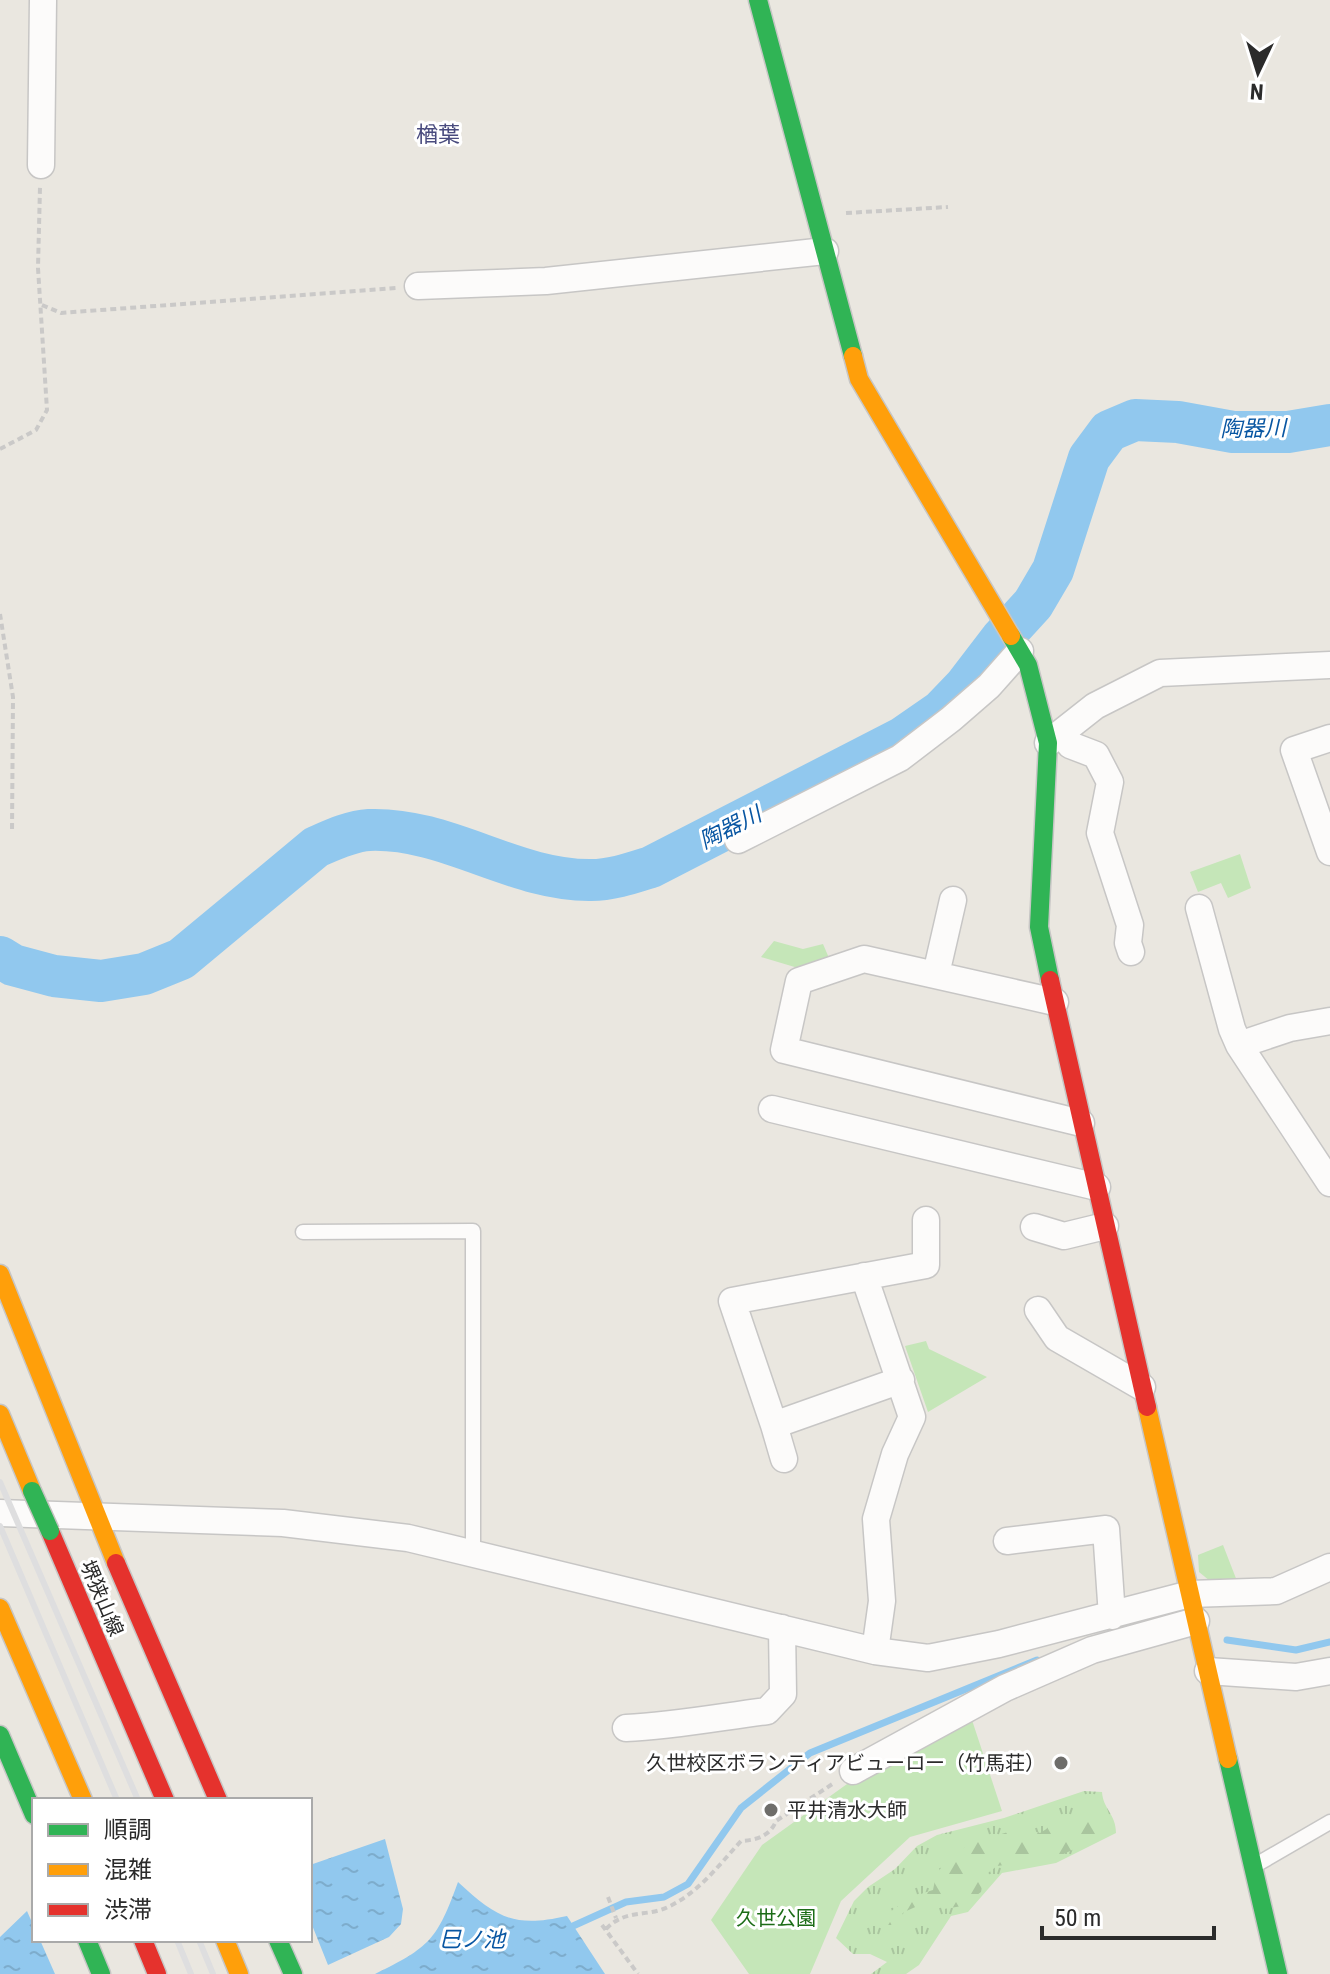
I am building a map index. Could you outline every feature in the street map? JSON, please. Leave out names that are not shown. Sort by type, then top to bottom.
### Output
[{"type":"street","points":[[41,165],[43,0]]},
{"type":"street","points":[[758,0],[859,379],[1028,665],[1055,738],[1039,927],[1081,1123],[1278,1974]]},
{"type":"street","points":[[418,286],[546,281],[825,251]]},
{"type":"street","points":[[738,840],[900,758],[980,694],[1018,648]]},
{"type":"street","points":[[1055,738],[1095,706],[1160,673],[1330,665]]},
{"type":"street","points":[[1055,738],[1096,755],[1110,782],[1100,833],[1130,925],[1128,943],[1131,952]]},
{"type":"street","points":[[1330,738],[1294,750],[1330,852]]},
{"type":"street","points":[[936,974],[953,900]]},
{"type":"street","points":[[1199,908],[1239,1045],[1330,1183]]},
{"type":"street","points":[[1055,1002],[864,959],[799,981],[784,1050],[1081,1123]]},
{"type":"street","points":[[1239,1045],[1290,1028],[1330,1021]]},
{"type":"street","points":[[772,1109],[1097,1187]]},
{"type":"street","points":[[784,1459],[732,1301],[926,1265],[926,1220]]},
{"type":"street","points":[[1034,1227],[1064,1236],[1105,1226]]},
{"type":"street","points":[[0,1274],[96,1516],[217,1798]]},
{"type":"street","points":[[864,1276],[912,1417],[895,1454],[876,1519],[882,1601],[875,1651]]},
{"type":"street","points":[[1038,1310],[1057,1338],[1142,1387]]},
{"type":"street","points":[[774,1425],[901,1380]]},
{"type":"street","name":"堺狭山線","points":[[0,1414],[164,1798]]},
{"type":"street","points":[[0,1513],[283,1523],[408,1538],[875,1651],[928,1658],[1112,1616],[1190,1594],[1276,1591],[1330,1567]]},
{"type":"street","points":[[1007,1541],[1106,1529],[1112,1616]]},
{"type":"street","points":[[0,1608],[82,1798]]},
{"type":"street","points":[[853,1771],[1005,1688],[1092,1650],[1196,1621]]},
{"type":"street","points":[[626,1728],[661,1727],[678,1722],[767,1711],[783,1694],[782,1628]]},
{"type":"street","points":[[1208,1671],[1296,1677],[1330,1671]]},
{"type":"street","points":[[0,1735],[32,1810]]},
{"type":"street","points":[[88,1942],[101,1974]]},
{"type":"street","points":[[144,1942],[157,1974]]},
{"type":"street","points":[[226,1942],[239,1974]]},
{"type":"street","points":[[279,1942],[293,1974]]},
{"type":"lane","points":[[303,1232],[473,1231],[473,1554]]},
{"type":"lane","points":[[1253,1867],[1330,1822]]},
{"type":"path","points":[[0,449],[36,430],[47,410],[38,268],[41,165]]},
{"type":"path","points":[[816,215],[948,207]]},
{"type":"path","points":[[42,305],[61,313],[418,286]]},
{"type":"path","points":[[0,614],[13,697],[12,832]]},
{"type":"path","points":[[638,1974],[604,1927],[616,1918],[668,1908],[678,1902],[697,1889],[741,1841],[757,1839],[772,1830],[776,1821],[853,1771]]},
{"type":"path","points":[[608,1897],[616,1918]]},
{"type":"green space","points":[[1240,854],[1251,888],[1228,898],[1221,883],[1198,892],[1190,872]]},
{"type":"green space","points":[[774,941],[803,949],[823,944],[829,958],[798,968],[761,957]]},
{"type":"green space","points":[[926,1341],[929,1349],[987,1377],[928,1412],[905,1346]]},
{"type":"green space","points":[[1223,1545],[1237,1581],[1210,1581],[1199,1572],[1198,1555]]},
{"type":"green space","name":"久世公園","points":[[970,1714],[1002,1811],[910,1837],[841,1901],[810,1974],[749,1974],[711,1920],[762,1845],[861,1774]]},
{"type":"green space","points":[[1084,1791],[1102,1792],[1116,1833],[1056,1863],[1002,1873],[968,1912],[951,1916],[919,1965],[906,1974],[871,1974],[887,1962],[870,1954],[853,1954],[836,1938],[854,1901],[868,1887],[895,1869],[917,1846],[937,1835],[1004,1818]]},
{"type":"green space","points":[[1092,1817],[1112,1821],[1111,1832],[1055,1858],[997,1866],[984,1876],[981,1892],[962,1906],[944,1909],[938,1897],[904,1912],[891,1925],[878,1925],[902,1903],[933,1890],[936,1875],[950,1855],[975,1842],[1021,1828],[1040,1833],[1056,1823],[1073,1829]]},
{"type":"water","points":[[385,1839],[403,1909],[401,1924],[389,1937],[328,1965],[312,1925],[312,1864]]},
{"type":"water","name":"巳ノ池","points":[[458,1882],[484,1904],[507,1917],[533,1921],[567,1916],[605,1974],[375,1974],[429,1940],[444,1917]]},
{"type":"water","points":[[27,1911],[32,1922],[32,1942],[41,1942],[55,1974],[0,1974],[0,1937]]},
{"type":"waterway","name":"陶器川","points":[[0,957],[13,965],[54,976],[101,981],[144,974],[181,959],[316,847],[342,836],[369,830],[398,831],[426,837],[507,864],[563,878],[607,879],[651,867],[902,738],[941,711],[1033,604],[1053,570],[1089,458],[1109,431],[1135,420],[1178,422],[1233,432],[1288,432],[1330,425]]},
{"type":"waterway","points":[[1227,1640],[1296,1650],[1330,1642]]},
{"type":"waterway","points":[[573,1926],[626,1902],[664,1897],[688,1884],[741,1808],[810,1753],[1037,1660]]},
{"type":"railway","points":[[0,1482],[137,1798]]},
{"type":"railway","points":[[0,1526],[116,1798]]},
{"type":"railway","points":[[178,1942],[191,1974]]},
{"type":"railway","points":[[200,1942],[213,1974]]},
{"type":"traffic: fast","points":[[758,0],[853,356]]},
{"type":"traffic: fast","points":[[1011,636],[1028,665],[1048,743],[1039,927],[1050,980]]},
{"type":"traffic: fast","points":[[32,1491],[50,1531]]},
{"type":"traffic: fast","points":[[0,1735],[32,1810]]},
{"type":"traffic: fast","points":[[1228,1759],[1278,1974]]},
{"type":"traffic: fast","points":[[88,1942],[101,1974]]},
{"type":"traffic: fast","points":[[279,1942],[293,1974]]},
{"type":"traffic: slow","points":[[853,356],[859,379],[1011,636]]},
{"type":"traffic: slow","points":[[0,1274],[116,1563]]},
{"type":"traffic: slow","points":[[1147,1407],[1228,1759]]},
{"type":"traffic: slow","points":[[0,1414],[32,1491]]},
{"type":"traffic: slow","points":[[0,1608],[82,1798]]},
{"type":"traffic: slow","points":[[226,1942],[239,1974]]},
{"type":"traffic: jam","points":[[1050,980],[1147,1407]]},
{"type":"traffic: jam","points":[[50,1531],[164,1798]]},
{"type":"traffic: jam","points":[[116,1563],[217,1798]]},
{"type":"traffic: jam","points":[[144,1942],[157,1974]]},
{"type":"place","name":"久世校区ボランティアビューロー（竹馬荘）","points":[[1061,1763]]},
{"type":"place","name":"平井清水大師","points":[[771,1810]]},
{"type":"district","name":"楢葉","points":[[438,134]]}]
